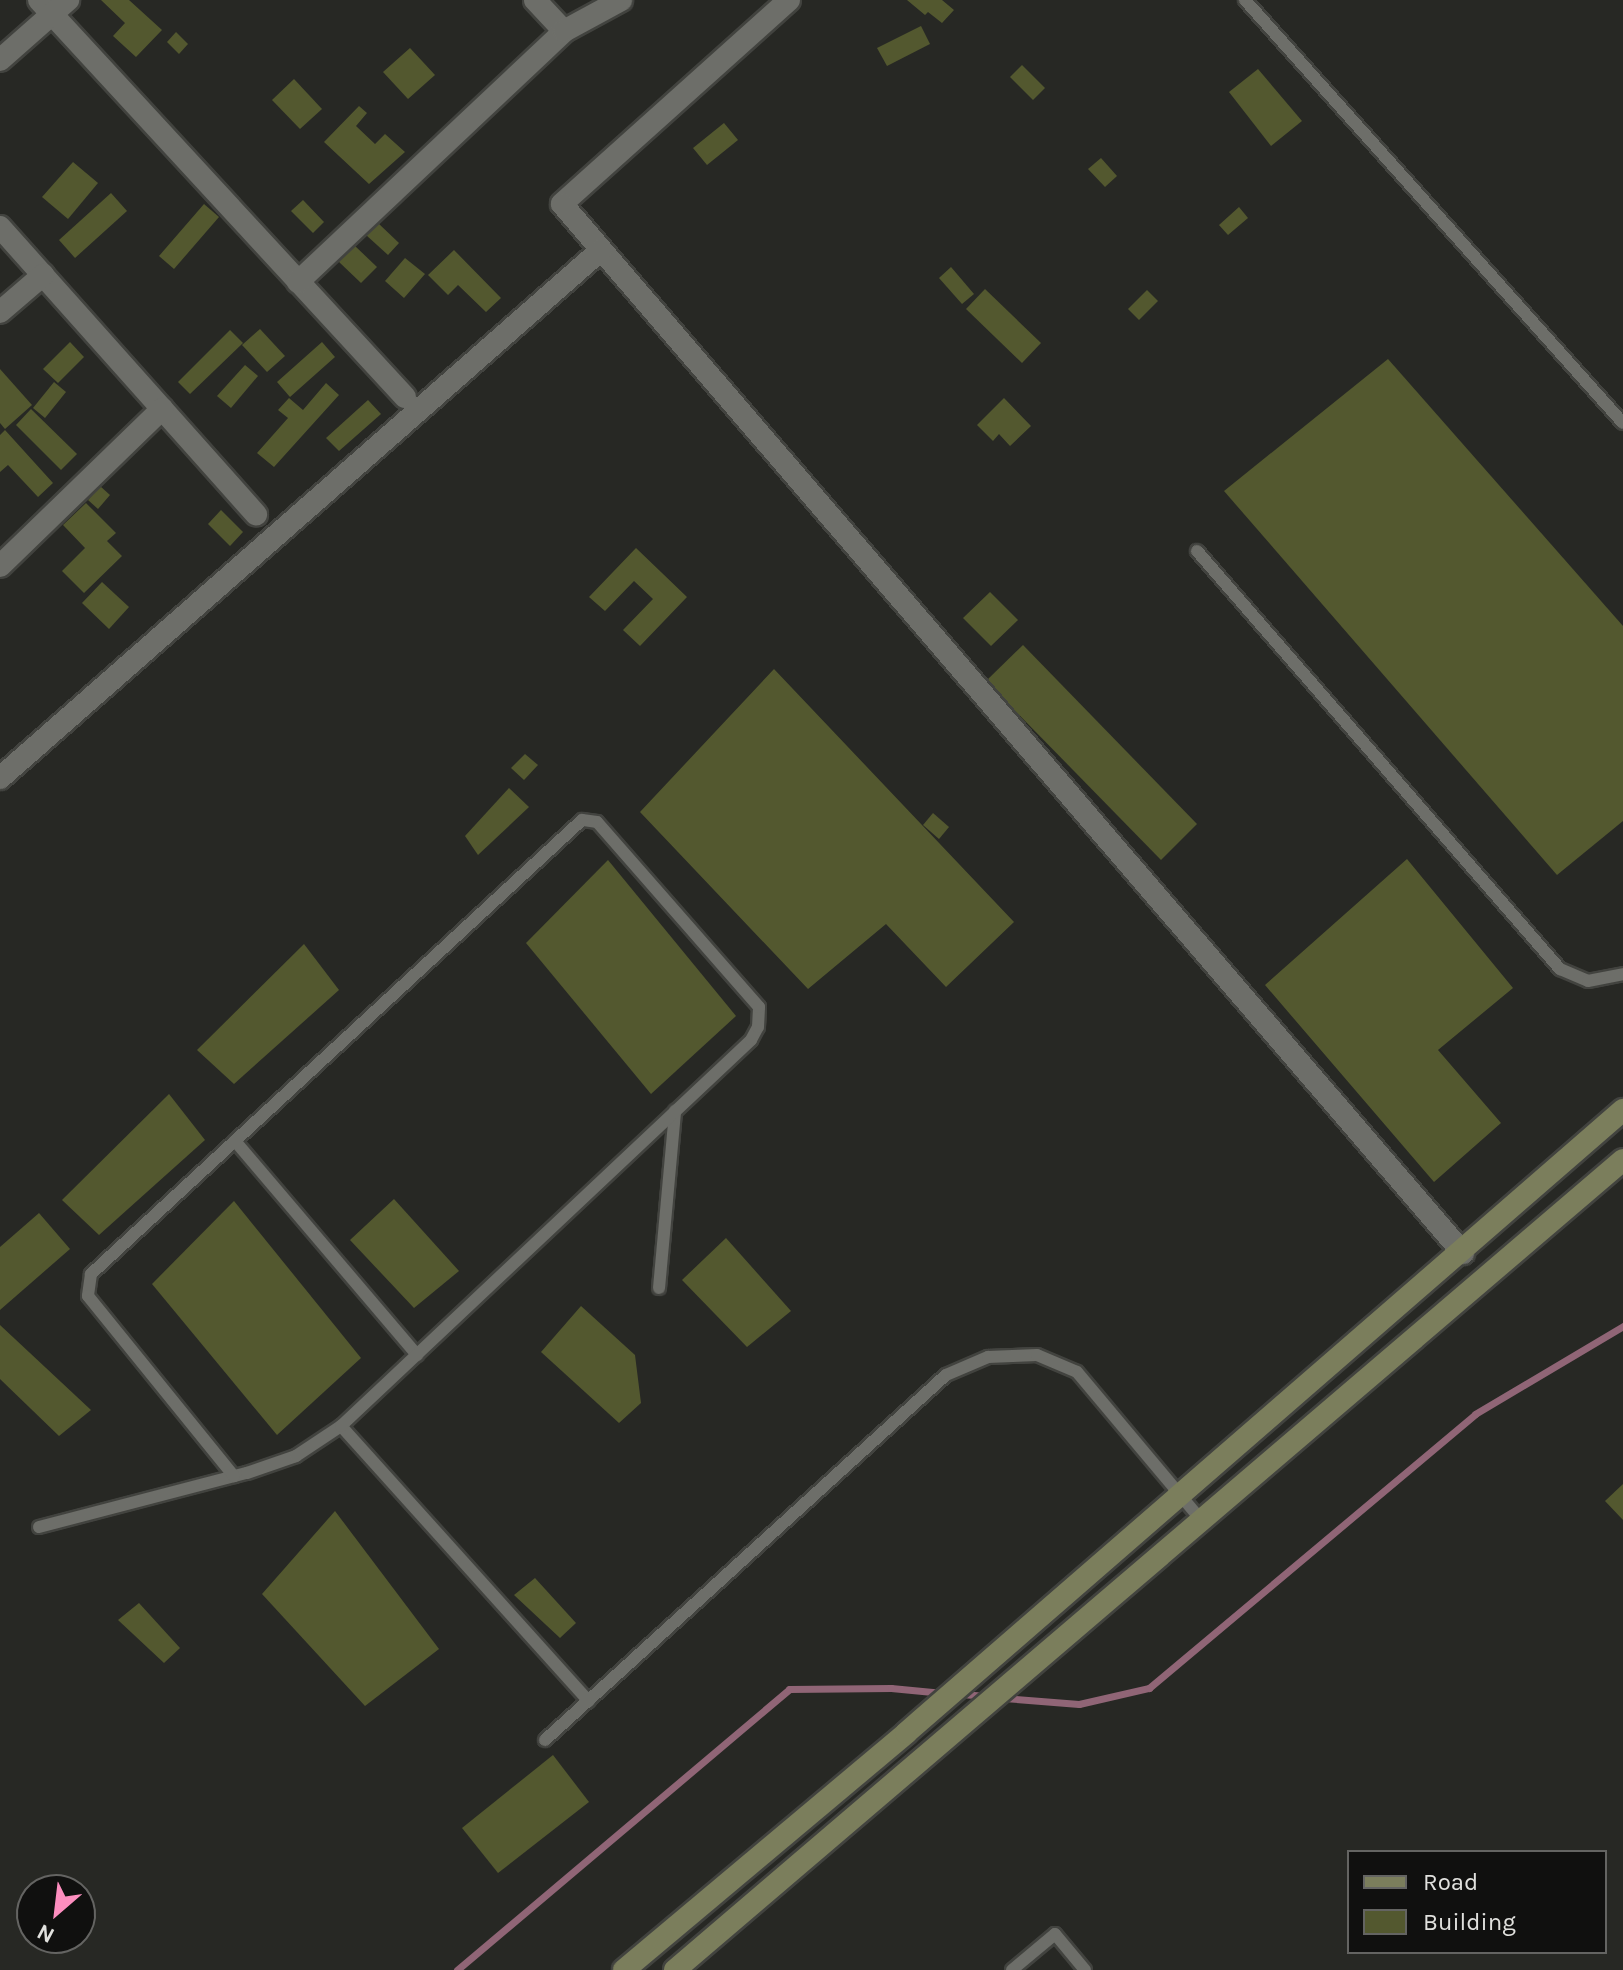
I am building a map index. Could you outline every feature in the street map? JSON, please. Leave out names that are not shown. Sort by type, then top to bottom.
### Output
[{"type":"main road","points":[[624,1970],[906,1733],[1463,1253],[1623,1110]]},
{"type":"main road","points":[[675,1970],[1623,1160]]},
{"type":"street","points":[[535,0],[564,31]]},
{"type":"street","points":[[298,282],[564,31],[621,0]]},
{"type":"street","points":[[789,0],[562,204],[1463,1253]]},
{"type":"street","points":[[0,60],[53,5],[298,282],[405,397]]},
{"type":"street","points":[[0,227],[256,514]]},
{"type":"street","points":[[0,778],[601,250]]},
{"type":"street","points":[[0,312],[43,275]]},
{"type":"street","points":[[0,566],[162,409]]},
{"type":"lane","points":[[1245,0],[1623,423]]},
{"type":"lane","points":[[1197,551],[1560,969],[1588,981],[1623,974]]},
{"type":"lane","points":[[39,1527],[234,1476],[296,1456],[341,1426],[751,1040],[758,1027],[759,1007],[597,822],[582,820],[91,1274],[88,1296],[234,1476]]},
{"type":"lane","points":[[659,1288],[675,1111]]},
{"type":"lane","points":[[235,1141],[417,1355]]},
{"type":"lane","points":[[545,1740],[946,1375],[988,1357],[1037,1355],[1077,1372],[1203,1522]]},
{"type":"lane","points":[[341,1426],[589,1701]]},
{"type":"lane","points":[[1012,1970],[1055,1934],[1085,1970]]},
{"type":"building","points":[[101,0],[129,0],[162,30],[136,57],[113,36],[125,23]]},
{"type":"building","points":[[907,0],[942,0],[954,10],[942,23],[928,12],[925,15]]},
{"type":"building","points":[[921,26],[930,44],[887,66],[877,48]]},
{"type":"building","points":[[176,32],[188,44],[179,54],[167,42]]},
{"type":"building","points":[[410,48],[435,75],[408,99],[383,72]]},
{"type":"building","points":[[1022,65],[1045,88],[1033,100],[1010,77]]},
{"type":"building","points":[[1258,69],[1302,121],[1271,146],[1229,92]]},
{"type":"building","points":[[294,79],[322,109],[300,129],[272,100]]},
{"type":"building","points":[[359,106],[367,113],[356,126],[375,144],[385,134],[405,152],[369,184],[324,142]]},
{"type":"building","points":[[724,123],[738,140],[707,165],[693,148]]},
{"type":"building","points":[[1101,158],[1117,176],[1105,187],[1088,169]]},
{"type":"building","points":[[73,162],[98,183],[68,219],[42,197]]},
{"type":"building","points":[[111,193],[127,211],[75,258],[59,240]]},
{"type":"building","points":[[303,200],[324,222],[313,233],[291,211]]},
{"type":"building","points":[[204,204],[219,217],[174,269],[159,256]]},
{"type":"building","points":[[1239,207],[1248,218],[1228,235],[1219,225]]},
{"type":"building","points":[[378,223],[399,243],[388,255],[366,235]]},
{"type":"building","points":[[354,245],[377,267],[361,283],[338,261]]},
{"type":"building","points":[[454,250],[501,298],[486,312],[458,285],[448,295],[428,275]]},
{"type":"building","points":[[405,258],[425,274],[404,298],[385,281]]},
{"type":"building","points":[[951,267],[974,294],[962,304],[939,278]]},
{"type":"building","points":[[985,289],[1041,343],[1022,363],[966,309]]},
{"type":"building","points":[[1147,290],[1158,301],[1139,320],[1128,309]]},
{"type":"building","points":[[260,329],[285,356],[267,372],[242,345]]},
{"type":"building","points":[[230,330],[243,343],[190,394],[178,382]]},
{"type":"building","points":[[70,342],[84,357],[58,383],[43,369]]},
{"type":"building","points":[[322,342],[335,357],[290,397],[277,382]]},
{"type":"building","points":[[1388,359],[1623,626],[1623,821],[1557,875],[1224,491]]},
{"type":"building","points":[[245,365],[258,376],[231,408],[217,396]]},
{"type":"building","points":[[0,369],[32,405],[5,429],[0,423]]},
{"type":"building","points":[[54,382],[66,392],[45,418],[33,408]]},
{"type":"building","points":[[326,383],[339,395],[274,467],[257,453],[288,418],[278,410],[289,398],[303,410]]},
{"type":"building","points":[[1004,398],[1031,426],[1010,446],[999,434],[993,441],[977,425]]},
{"type":"building","points":[[368,400],[381,414],[339,451],[326,438]]},
{"type":"building","points":[[31,409],[77,454],[61,470],[16,425]]},
{"type":"building","points":[[5,430],[53,483],[38,497],[8,465],[0,472],[0,435]]},
{"type":"building","points":[[100,486],[110,495],[98,509],[88,500]]},
{"type":"building","points":[[86,503],[116,533],[107,541],[122,556],[84,593],[62,571],[85,548],[63,525]]},
{"type":"building","points":[[221,510],[243,532],[230,546],[208,524]]},
{"type":"building","points":[[636,548],[687,597],[640,646],[623,630],[653,599],[634,581],[605,611],[589,597]]},
{"type":"building","points":[[102,582],[129,607],[109,629],[82,603]]},
{"type":"building","points":[[990,592],[1018,620],[991,646],[963,618]]},
{"type":"building","points":[[1023,645],[1197,824],[1161,860],[986,681]]},
{"type":"building","points":[[774,669],[1014,922],[946,987],[886,924],[808,989],[640,812]]},
{"type":"building","points":[[525,754],[538,765],[524,780],[511,768]]},
{"type":"building","points":[[509,788],[529,807],[478,855],[465,836]]},
{"type":"building","points":[[933,813],[949,827],[939,839],[923,825]]},
{"type":"building","points":[[1407,859],[1513,988],[1438,1050],[1501,1123],[1434,1182],[1265,985]]},
{"type":"building","points":[[608,860],[736,1016],[651,1094],[526,943]]},
{"type":"building","points":[[304,944],[339,990],[234,1084],[197,1050]]},
{"type":"building","points":[[169,1094],[205,1140],[99,1235],[62,1200]]},
{"type":"building","points":[[394,1199],[459,1271],[414,1308],[350,1240]]},
{"type":"building","points":[[234,1201],[361,1358],[277,1435],[152,1284]]},
{"type":"building","points":[[39,1213],[70,1249],[0,1310],[0,1247]]},
{"type":"building","points":[[726,1238],[791,1311],[747,1347],[682,1280]]},
{"type":"building","points":[[581,1306],[635,1355],[641,1403],[619,1423],[541,1352]]},
{"type":"building","points":[[0,1325],[91,1410],[59,1436],[0,1379]]},
{"type":"building","points":[[1623,1484],[1623,1520],[1605,1501]]},
{"type":"building","points":[[335,1511],[439,1649],[365,1706],[262,1594]]},
{"type":"building","points":[[535,1578],[576,1623],[560,1638],[514,1595]]},
{"type":"building","points":[[139,1603],[180,1648],[164,1663],[118,1620]]},
{"type":"building","points":[[553,1755],[589,1802],[498,1873],[462,1828]]},
{"type":"waterway","points":[[1004,1698],[1079,1704],[1149,1688],[1475,1414],[1623,1326]]},
{"type":"waterway","points":[[457,1970],[789,1689],[891,1688],[943,1693]]},
{"type":"waterway","points":[[960,1694],[987,1696]]}]
